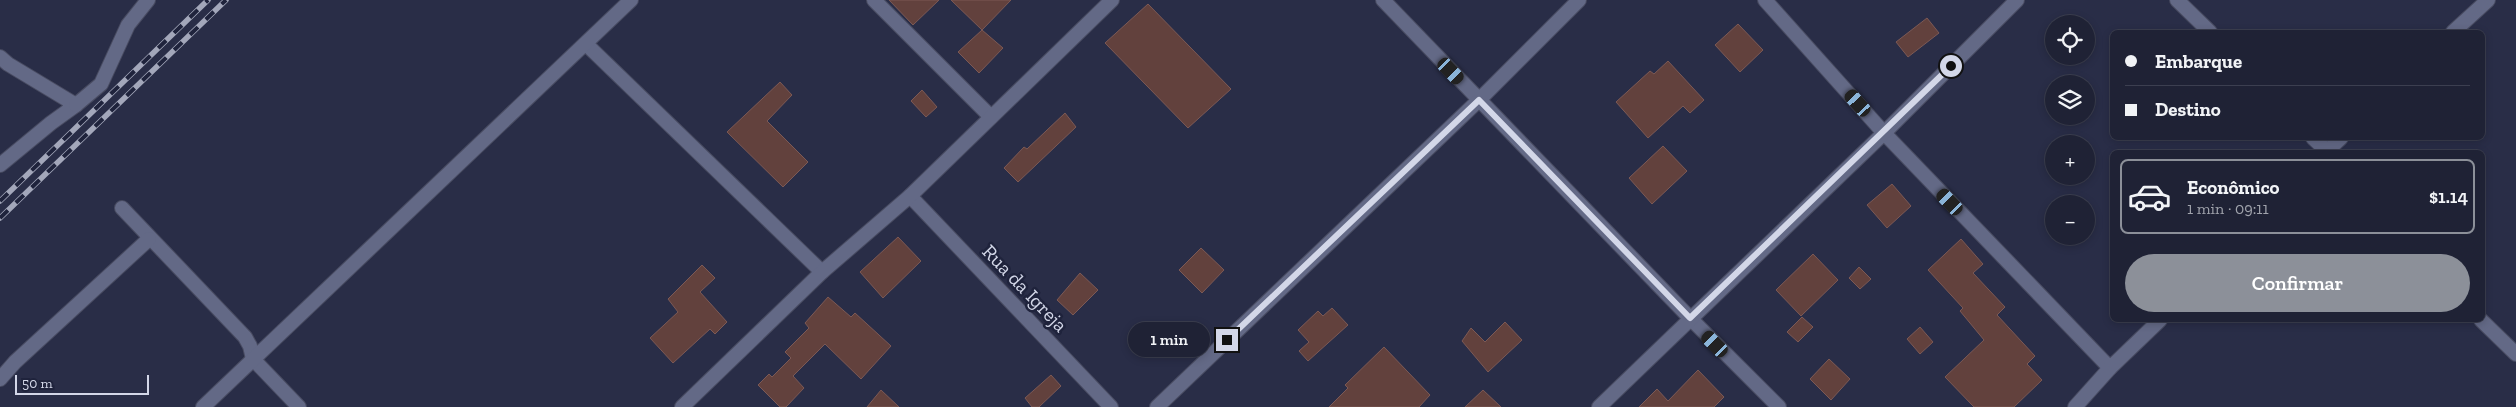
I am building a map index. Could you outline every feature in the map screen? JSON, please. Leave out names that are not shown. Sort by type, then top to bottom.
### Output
[{"type":"street","points":[[0,165],[101,84],[128,25],[148,0]]},
{"type":"street","points":[[203,407],[631,0]]},
{"type":"street","points":[[874,0],[991,117]]},
{"type":"street","points":[[682,407],[822,272],[910,196],[1112,0]]},
{"type":"street","points":[[1383,0],[1690,318],[1779,407]]},
{"type":"street","points":[[1157,407],[1479,100],[1579,0]]},
{"type":"street","points":[[1765,0],[1884,132],[2110,368]]},
{"type":"street","points":[[1599,407],[1884,132],[2017,0]]},
{"type":"street","points":[[2177,0],[2208,30]]},
{"type":"street","points":[[2456,30],[2488,0]]},
{"type":"street","points":[[586,44],[822,272]]},
{"type":"street","points":[[0,57],[8,64],[76,105]]},
{"type":"street","points":[[2315,140],[2325,150]]},
{"type":"street","points":[[2329,150],[2340,140]]},
{"type":"street","name":"Rua da Igreja","points":[[910,196],[1111,407]]},
{"type":"street","points":[[122,208],[245,337],[250,346],[253,359],[299,407]]},
{"type":"street","points":[[0,380],[15,362],[149,238]]},
{"type":"street","points":[[2075,407],[2110,368],[2158,322]]},
{"type":"street","points":[[2483,322],[2516,354]]},
{"type":"building","points":[[889,0],[939,0],[913,25]]},
{"type":"building","points":[[951,0],[1011,0],[982,30]]},
{"type":"building","points":[[1148,4],[1231,89],[1188,128],[1105,43]]},
{"type":"building","points":[[1927,18],[1939,33],[1908,57],[1896,42]]},
{"type":"building","points":[[1738,24],[1763,50],[1740,72],[1715,45]]},
{"type":"building","points":[[982,30],[1003,48],[979,73],[958,52]]},
{"type":"building","points":[[1668,61],[1704,100],[1690,113],[1683,106],[1648,138],[1616,102],[1650,71],[1654,74]]},
{"type":"building","points":[[780,82],[792,95],[767,121],[808,162],[783,187],[727,132]]},
{"type":"building","points":[[922,90],[937,107],[926,117],[911,101]]},
{"type":"building","points":[[1065,113],[1076,127],[1018,182],[1004,168],[1024,147],[1027,149]]},
{"type":"building","points":[[1663,146],[1687,171],[1652,204],[1629,178]]},
{"type":"building","points":[[1892,184],[1911,206],[1887,228],[1867,205]]},
{"type":"building","points":[[898,237],[921,261],[883,298],[860,272]]},
{"type":"building","points":[[1961,239],[1983,264],[1973,273],[2005,307],[1997,315],[2035,356],[2027,364],[2042,380],[2014,407],[1974,407],[1945,377],[1984,340],[1960,311],[1963,308],[1928,270]]},
{"type":"building","points":[[1201,248],[1224,270],[1202,293],[1179,270]]},
{"type":"building","points":[[1813,254],[1838,280],[1801,316],[1776,290]]},
{"type":"building","points":[[702,265],[715,278],[700,292],[727,322],[715,334],[710,329],[673,363],[650,338],[678,312],[668,299]]},
{"type":"building","points":[[1859,267],[1871,279],[1860,289],[1849,278]]},
{"type":"building","points":[[1080,273],[1098,290],[1073,315],[1057,300]]},
{"type":"building","points":[[828,297],[851,317],[855,313],[891,346],[861,379],[825,344],[793,376],[804,388],[786,407],[780,407],[758,385],[769,374],[772,377],[791,358],[785,352],[809,328],[805,323]]},
{"type":"building","points":[[1332,308],[1348,325],[1308,361],[1299,351],[1309,342],[1298,330],[1318,311],[1323,316]]},
{"type":"building","points":[[1802,317],[1813,327],[1798,342],[1787,332]]},
{"type":"building","points":[[1505,322],[1522,340],[1488,372],[1462,341],[1471,328],[1485,342]]},
{"type":"building","points":[[1920,327],[1933,342],[1920,354],[1907,339]]},
{"type":"building","points":[[1384,347],[1430,395],[1419,407],[1329,407],[1348,388],[1345,385]]},
{"type":"building","points":[[1829,359],[1850,379],[1831,400],[1810,379]]},
{"type":"building","points":[[1698,370],[1724,397],[1714,407],[1639,407],[1657,389],[1668,401]]},
{"type":"building","points":[[1051,375],[1061,386],[1039,407],[1032,407],[1025,398]]},
{"type":"building","points":[[881,390],[899,407],[867,407]]},
{"type":"building","points":[[1483,390],[1501,407],[1465,407]]},
{"type":"railway","points":[[0,201],[208,0]]},
{"type":"railway","points":[[0,218],[226,0]]},
{"type":"route","points":[[1227,340],[1479,100],[1690,318],[1951,66]]}]
